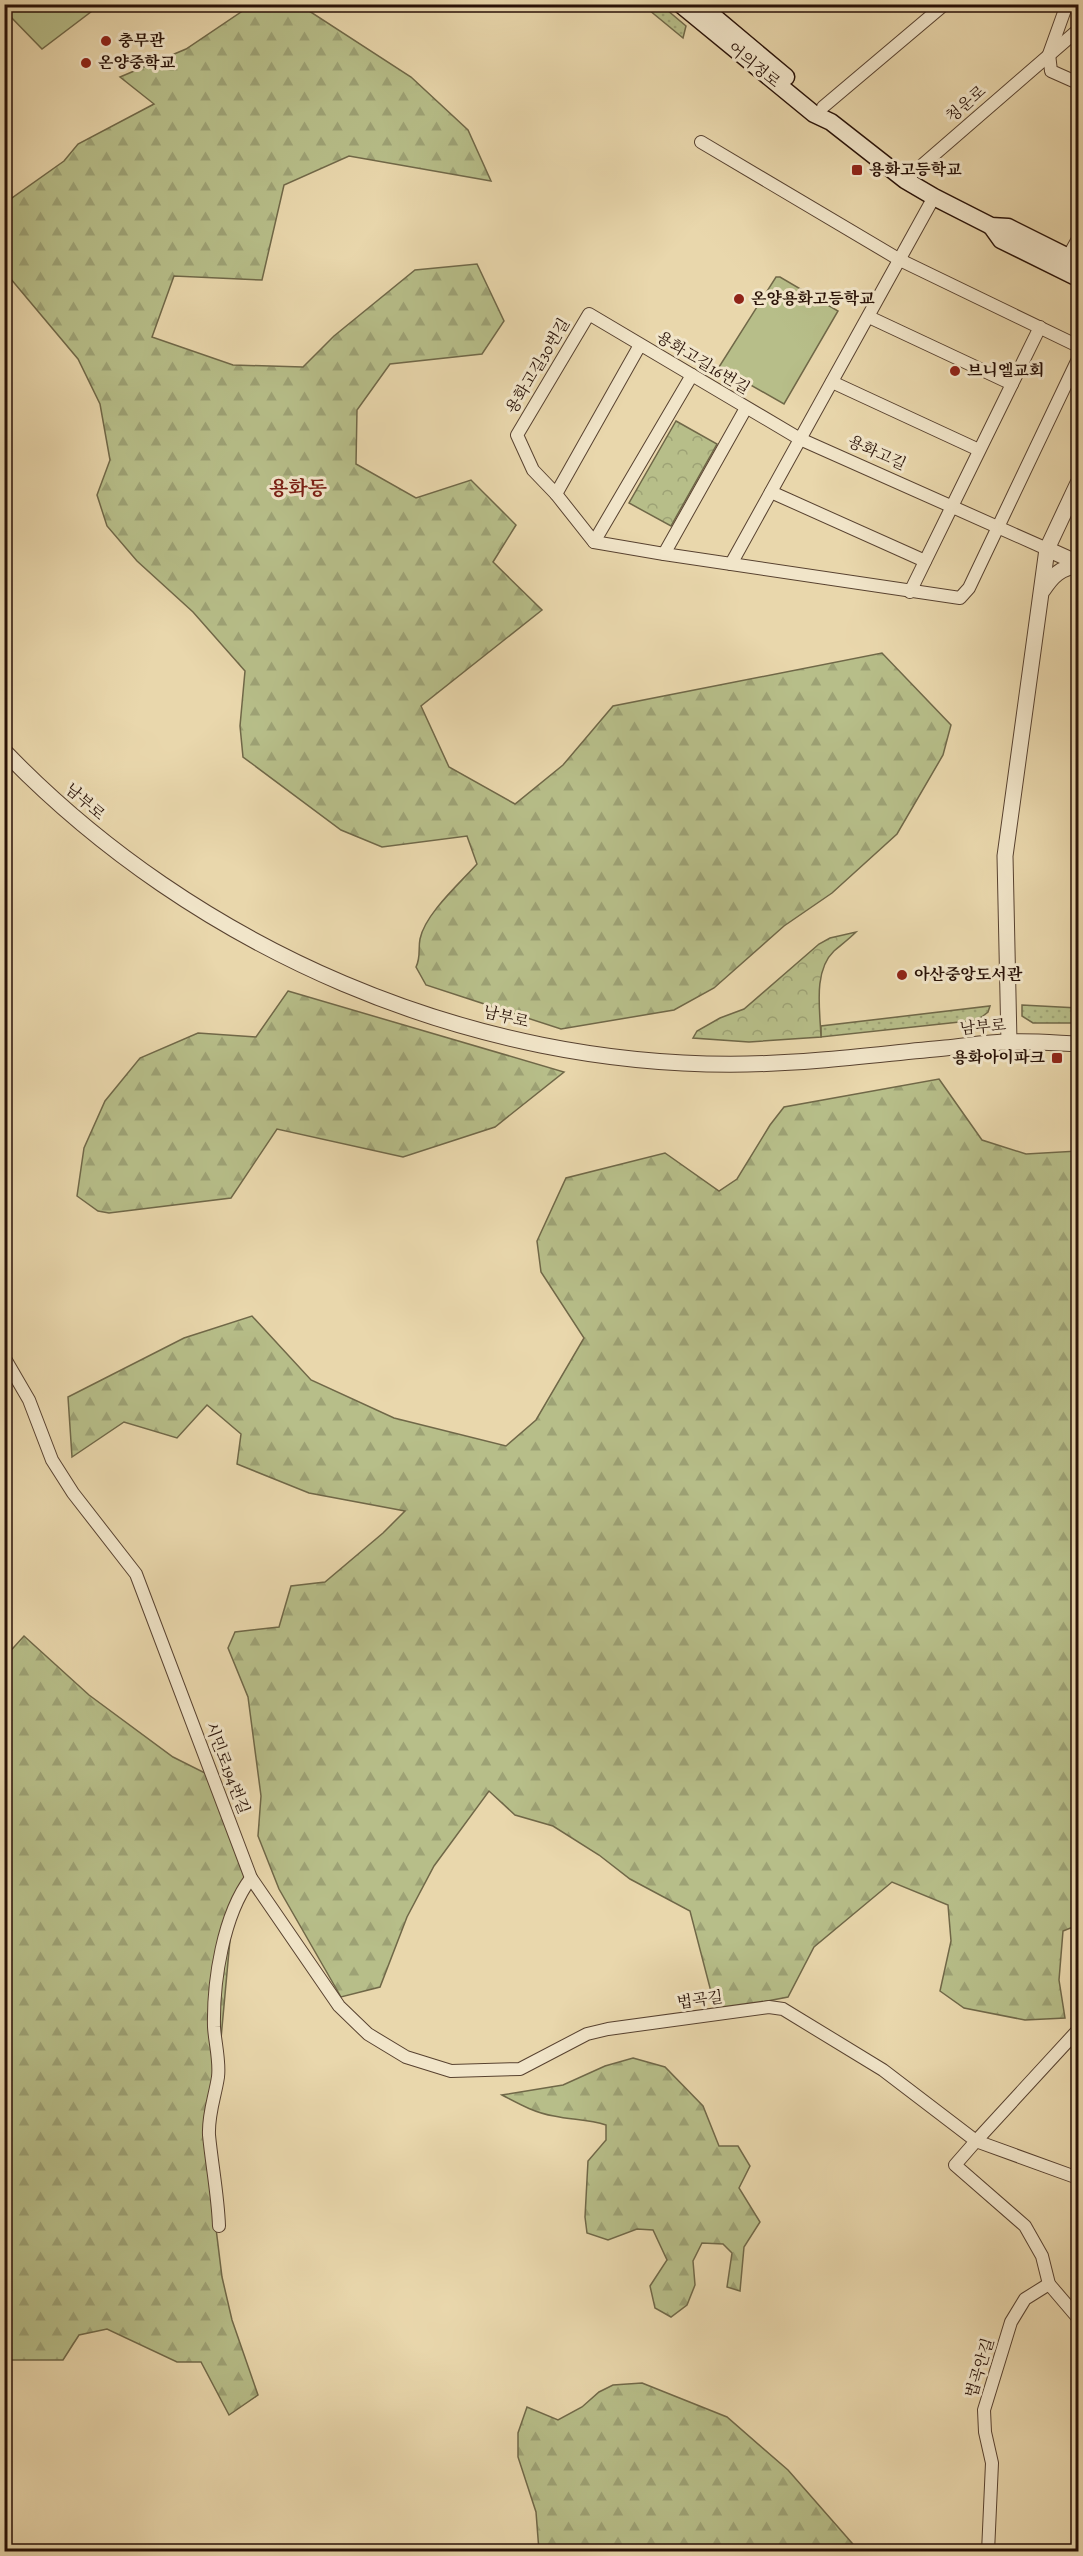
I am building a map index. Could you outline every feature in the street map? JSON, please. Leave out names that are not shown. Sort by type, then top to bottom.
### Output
[{"type":"main road","name":"어의정로","points":[[680,4],[814,114],[827,114]]},
{"type":"main road","name":"어의정로","points":[[699,4],[905,180],[991,226],[1008,227],[1073,260]]},
{"type":"main road","name":"어의정로","points":[[991,226],[1001,240],[1078,278]]},
{"type":"street","points":[[827,114],[945,4]]},
{"type":"street","name":"청운로","points":[[1049,54],[1067,4]]},
{"type":"street","name":"청운로","points":[[905,180],[1078,30]]},
{"type":"street","points":[[1049,54],[1052,71],[1078,83]]},
{"type":"street","points":[[701,142],[900,260],[1078,346]]},
{"type":"street","points":[[731,564],[934,197]]},
{"type":"street","points":[[1073,260],[1078,239]]},
{"type":"street","name":"용화고길16번길","points":[[589,314],[800,439]]},
{"type":"street","name":"용화고길30번길","points":[[589,314],[517,435],[533,470],[556,494],[594,542]]},
{"type":"street","points":[[869,317],[1012,384]]},
{"type":"street","points":[[910,592],[1040,327]]},
{"type":"street","points":[[556,494],[640,345]]},
{"type":"street","points":[[692,375],[594,542],[960,598],[969,588],[1078,359]]},
{"type":"street","points":[[832,382],[979,450]]},
{"type":"street","points":[[664,554],[746,408]]},
{"type":"street","name":"용화고길","points":[[800,439],[1078,565]]},
{"type":"street","points":[[1009,1042],[1005,856],[1047,549],[1078,483]]},
{"type":"street","points":[[771,492],[925,561]]},
{"type":"street","points":[[1041,593],[1050,579],[1062,569],[1078,565]]},
{"type":"street","name":"남부로","points":[[4,751],[82,826],[147,875],[196,907],[256,941],[324,975],[387,1001],[454,1023],[515,1039],[580,1052],[699,1063],[800,1062],[1009,1042],[1078,1044]]},
{"type":"street","name":"시민로194번길","points":[[4,1357],[29,1400],[52,1460],[73,1493],[136,1574],[251,1878]]},
{"type":"street","points":[[219,2226],[209,2134],[209,2113],[218,2075],[214,2024],[218,1978],[223,1941],[241,1891],[251,1878]]},
{"type":"street","name":"법곡길","points":[[251,1878],[339,2006],[368,2034],[405,2058],[451,2071],[520,2069],[587,2034],[608,2029],[769,2007],[783,2009],[883,2070],[976,2141],[1078,2178]]},
{"type":"street","points":[[1078,2030],[955,2165],[1025,2226],[1042,2256],[1049,2284],[1078,2318]]},
{"type":"street","name":"법곡안길","points":[[988,2552],[992,2463],[985,2432],[984,2410],[1011,2322],[1025,2299],[1049,2284]]},
{"type":"green space","points":[[253,4],[300,5],[411,77],[468,130],[491,181],[349,156],[284,185],[262,280],[174,276],[152,337],[233,365],[303,367],[334,336],[415,270],[477,264],[504,321],[482,354],[390,364],[357,410],[356,464],[416,498],[471,480],[516,525],[493,562],[542,610],[421,706],[449,767],[515,804],[563,765],[613,706],[882,653],[951,725],[943,755],[897,834],[832,893],[784,926],[714,988],[674,1010],[561,1029],[426,985],[416,967],[420,939],[423,929],[436,909],[477,864],[467,836],[382,847],[341,830],[243,757],[240,726],[245,671],[193,612],[137,561],[107,526],[97,495],[110,460],[100,404],[78,359],[5,272],[5,203],[64,161],[78,144],[154,104],[120,77],[186,49]]},
{"type":"green space","points":[[4,5],[100,5],[42,49],[8,14]]},
{"type":"green space","points":[[643,5],[661,5],[686,26],[683,38]]},
{"type":"green space","points":[[776,277],[780,277],[838,311],[784,404],[719,367]]},
{"type":"green space","points":[[676,421],[717,444],[671,526],[629,503]]},
{"type":"green space","points":[[856,932],[834,951],[827,959],[823,969],[819,991],[821,1037],[749,1042],[693,1038],[697,1031],[720,1018],[744,1009],[819,944],[830,938]]},
{"type":"green space","points":[[288,991],[564,1072],[495,1127],[403,1157],[277,1129],[231,1198],[109,1213],[98,1211],[77,1196],[84,1148],[105,1101],[140,1058],[198,1033],[256,1037]]},
{"type":"green space","points":[[1022,1005],[1078,1008],[1078,1023],[1033,1023],[1022,1016]]},
{"type":"green space","points":[[990,1006],[988,1012],[978,1020],[821,1037],[821,1026]]},
{"type":"green space","points":[[939,1079],[982,1140],[1026,1154],[1078,1151],[1078,1925],[1063,1931],[1059,1980],[1065,2018],[1025,2020],[964,2008],[940,1991],[951,1941],[948,1905],[892,1882],[814,1947],[788,1997],[716,2011],[690,1911],[630,1879],[599,1855],[553,1826],[515,1815],[489,1791],[434,1866],[407,1917],[380,1987],[341,1997],[279,1889],[258,1836],[261,1796],[248,1697],[228,1648],[235,1632],[279,1627],[291,1586],[325,1582],[383,1533],[405,1511],[309,1493],[237,1464],[241,1434],[207,1405],[177,1438],[124,1422],[72,1457],[68,1397],[184,1338],[252,1316],[311,1380],[394,1418],[506,1446],[536,1420],[584,1338],[541,1272],[537,1241],[566,1178],[665,1153],[719,1191],[737,1179],[770,1125],[784,1107]]},
{"type":"green space","points":[[24,1636],[89,1695],[173,1757],[207,1774],[250,1870],[232,1918],[211,2148],[213,2204],[222,2277],[232,2320],[258,2395],[229,2415],[201,2362],[177,2362],[107,2329],[79,2335],[63,2360],[5,2360],[4,1658]]},
{"type":"green space","points":[[633,2058],[665,2067],[703,2106],[719,2146],[738,2146],[750,2166],[739,2188],[760,2222],[744,2247],[740,2291],[727,2287],[732,2253],[723,2244],[702,2243],[693,2261],[695,2285],[687,2305],[671,2317],[655,2308],[650,2286],[667,2260],[653,2230],[637,2229],[608,2240],[587,2233],[585,2217],[588,2161],[606,2140],[606,2125],[540,2113],[502,2095],[563,2085],[605,2066]]},
{"type":"green space","points":[[642,2383],[727,2417],[788,2470],[859,2551],[539,2551],[536,2512],[518,2457],[518,2433],[527,2407],[558,2420],[582,2407],[599,2392],[613,2385]]},
{"type":"place","name":"충무관","points":[[106,41]]},
{"type":"place","name":"온양중학교","points":[[86,63]]},
{"type":"place","name":"용화고등학교","points":[[857,170]]},
{"type":"place","name":"온양용화고등학교","points":[[739,299]]},
{"type":"place","name":"브니엘교회","points":[[955,371]]},
{"type":"place","name":"아산중앙도서관","points":[[902,975]]},
{"type":"place","name":"용화아이파크","points":[[1057,1058]]},
{"type":"district","name":"용화동","points":[[298,488]]}]
